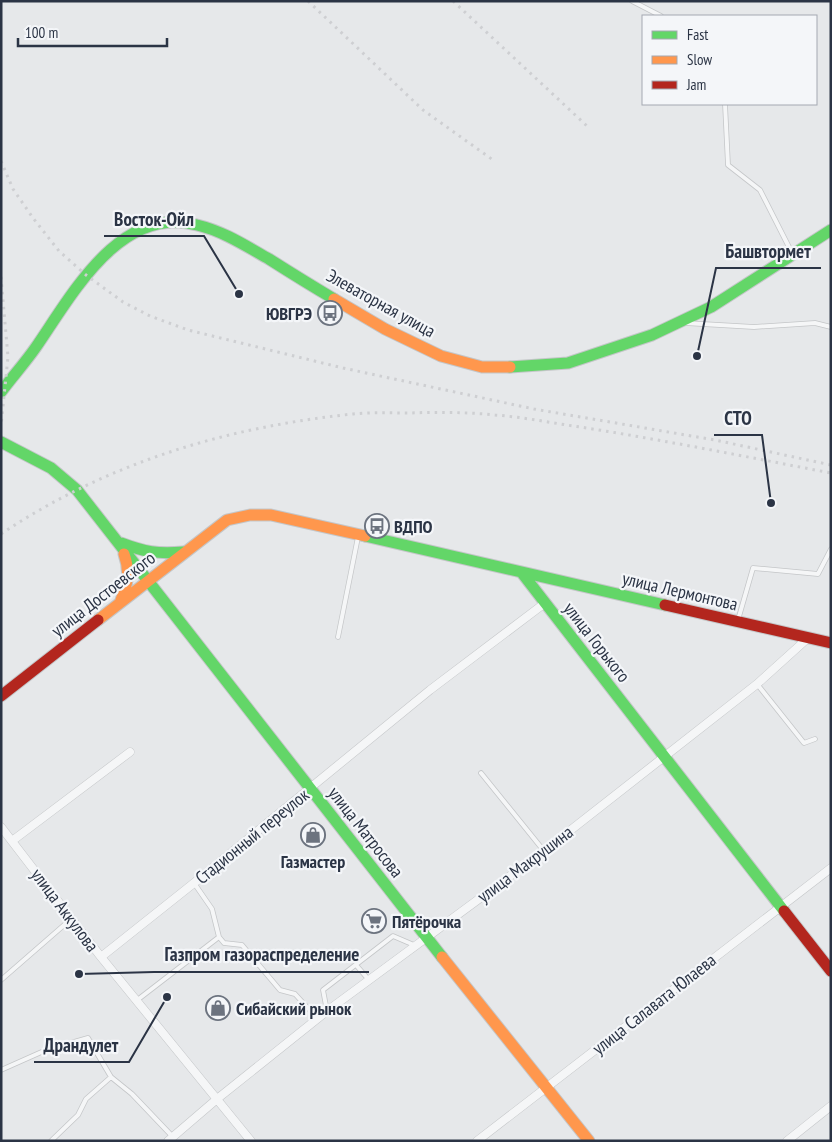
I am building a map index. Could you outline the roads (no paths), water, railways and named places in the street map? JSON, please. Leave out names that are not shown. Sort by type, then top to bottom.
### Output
[{"type":"main road","name":"Элеваторная улица","points":[[1,392],[34,350],[86,276],[111,249],[128,235],[148,226],[166,222],[206,227],[226,236],[248,247],[385,329],[442,356],[482,367],[528,367],[568,363],[652,335],[710,307],[831,230]]},
{"type":"main road","name":"улица Матросова","points":[[1,442],[49,465],[67,479],[120,543],[354,846],[588,1141]]},
{"type":"main road","name":"улица Достоевского","points":[[1,696],[227,520],[250,515],[272,515],[358,535]]},
{"type":"main road","points":[[358,535],[522,572]]},
{"type":"main road","name":"улица Матросова","points":[[120,543],[128,566],[128,585],[120,602]]},
{"type":"main road","points":[[120,543],[160,554],[184,552]]},
{"type":"main road","name":"улица Горького","points":[[522,572],[831,971]]},
{"type":"main road","name":"улица Лермонтова","points":[[522,572],[831,643]]},
{"type":"street","name":"Стадионный переулок","points":[[101,957],[430,690],[545,603]]},
{"type":"street","name":"улица Макрушина","points":[[170,1138],[216,1099],[328,1011],[544,850],[758,684],[808,638]]},
{"type":"street","points":[[12,841],[130,752]]},
{"type":"street","name":"улица Аккулова","points":[[1,827],[71,920],[251,1141]]},
{"type":"street","name":"улица Салавата Юлаева","points":[[478,1141],[831,868]]},
{"type":"street","points":[[787,1141],[831,1106]]},
{"type":"lane","points":[[632,1],[659,15]]},
{"type":"lane","points":[[725,105],[728,165],[760,190],[793,255]]},
{"type":"lane","points":[[677,323],[754,327],[815,323],[831,326]]},
{"type":"lane","points":[[338,637],[358,535]]},
{"type":"lane","points":[[738,622],[753,568],[818,574],[831,549]]},
{"type":"lane","points":[[758,684],[804,743],[815,739]]},
{"type":"lane","points":[[481,773],[544,850]]},
{"type":"lane","points":[[194,883],[212,909],[219,937],[224,943],[242,945],[280,990],[295,994],[318,1019]]},
{"type":"lane","points":[[1,980],[71,920]]},
{"type":"lane","points":[[328,1011],[323,990],[393,936],[414,946]]},
{"type":"lane","points":[[136,1001],[219,937]]},
{"type":"lane","points":[[356,965],[369,980]]},
{"type":"lane","points":[[1,1070],[46,1050],[88,1038],[111,1077],[132,1094],[170,1138]]},
{"type":"lane","points":[[51,1141],[78,1115],[86,1098],[111,1077]]},
{"type":"railway","points":[[308,1],[423,110],[493,160]]},
{"type":"railway","points":[[453,1],[587,126]]},
{"type":"railway","points":[[1,161],[13,189],[59,251],[86,275],[123,302],[150,316],[188,330],[343,368],[534,409],[715,440],[831,465]]},
{"type":"railway","points":[[1,277],[8,357],[1,426]]},
{"type":"railway","points":[[1,534],[41,509],[83,487],[125,468],[169,452],[259,428],[360,413],[452,412],[516,417],[643,437],[831,473]]},
{"type":"place","name":"Восток-Ойл","points":[[239,294]]},
{"type":"place","name":"ЮВГРЭ","points":[[330,313]]},
{"type":"place","name":"Башвтормет","points":[[697,356]]},
{"type":"place","name":"СТО","points":[[771,503]]},
{"type":"place","name":"ВДПО","points":[[377,526]]},
{"type":"place","name":"Газмастер","points":[[313,835]]},
{"type":"place","name":"Пятёрочка","points":[[374,921]]},
{"type":"place","name":"Газпром газораспределение","points":[[79,974]]},
{"type":"place","name":"Драндулет","points":[[167,997]]},
{"type":"place","name":"Сибайский рынок","points":[[218,1008]]}]
